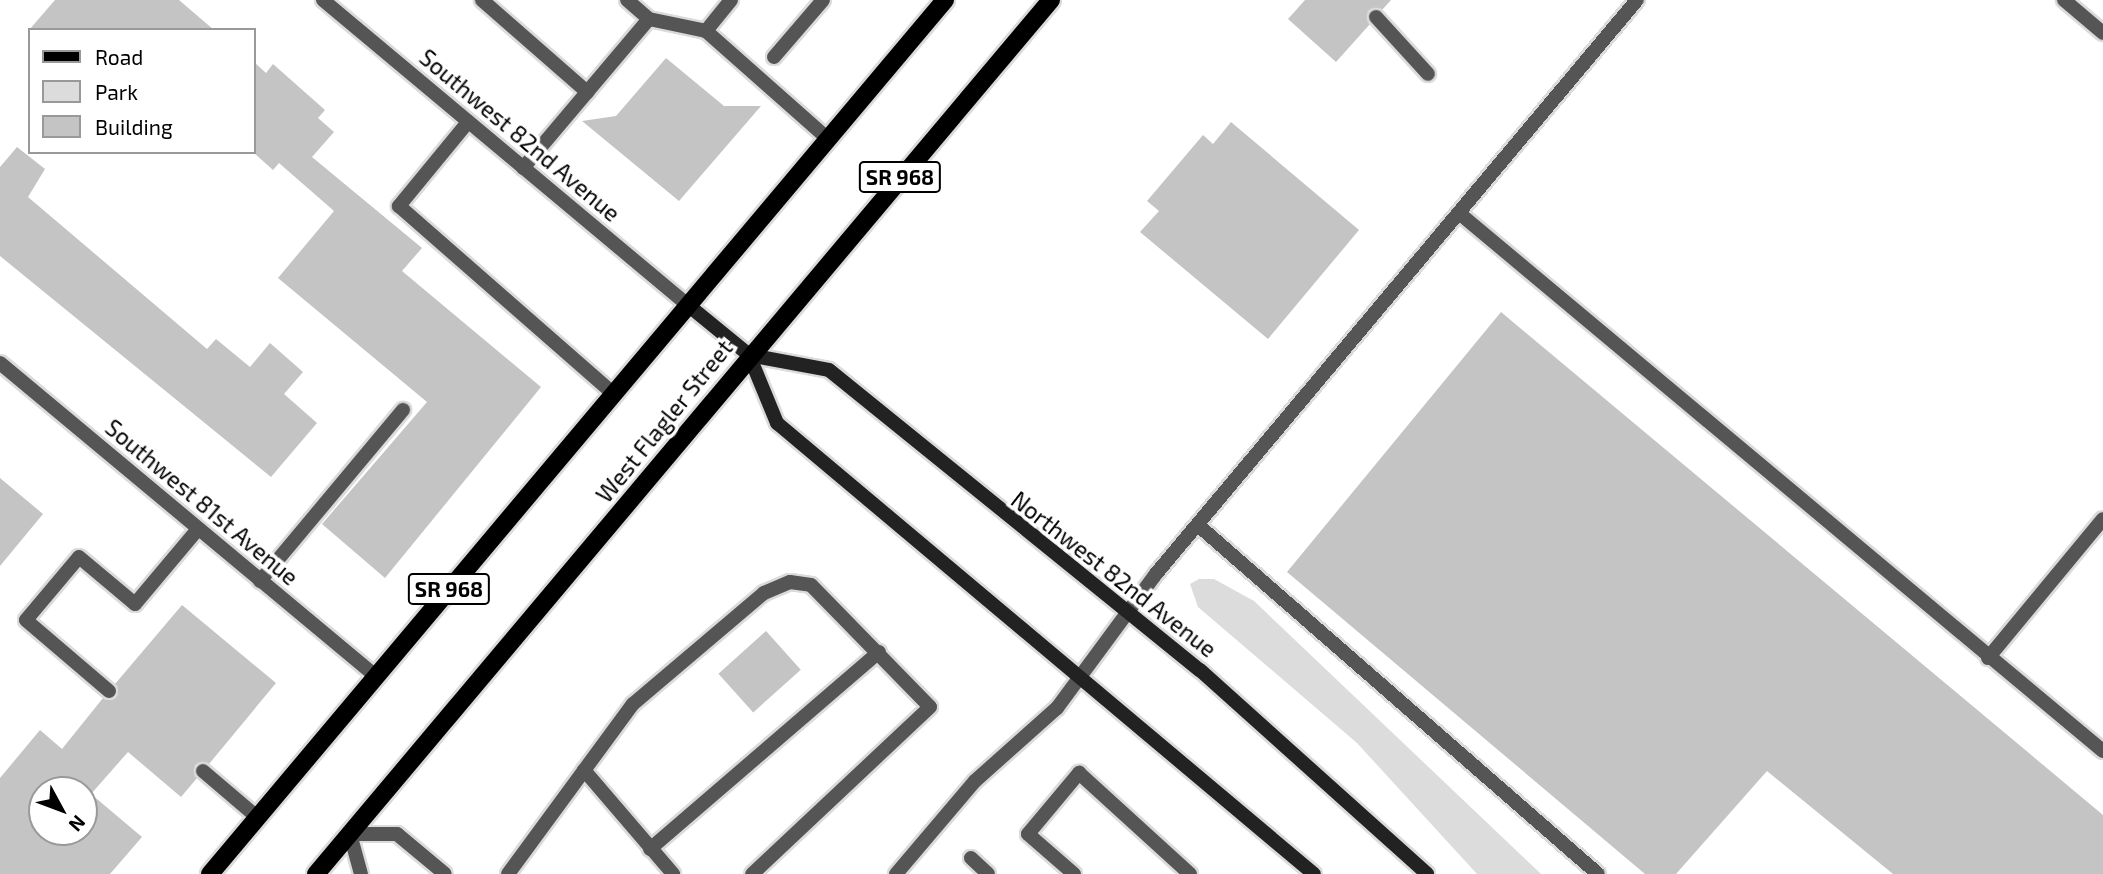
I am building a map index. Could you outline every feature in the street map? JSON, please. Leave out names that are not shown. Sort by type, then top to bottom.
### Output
[{"type":"main road","name":"SR 968","points":[[210,874],[945,0]]},
{"type":"main road","name":"West Flagler Street","points":[[316,874],[749,355],[1051,0]]},
{"type":"street","name":"Southwest 82nd Avenue","points":[[323,0],[688,305]]},
{"type":"street","points":[[482,0],[587,92]]},
{"type":"street","points":[[627,0],[649,19],[705,31],[828,139]]},
{"type":"street","points":[[705,31],[732,0]]},
{"type":"street","points":[[775,57],[823,0]]},
{"type":"street","points":[[896,874],[975,781],[1057,708],[1126,612],[1637,0]]},
{"type":"street","points":[[2064,0],[2103,33]]},
{"type":"street","points":[[1376,17],[1428,74]]},
{"type":"street","points":[[523,168],[649,19]]},
{"type":"street","points":[[468,122],[399,206],[614,394]]},
{"type":"street","points":[[1459,213],[1988,658],[2103,751]]},
{"type":"street","name":"Northwest 82nd Avenue","points":[[688,305],[749,355],[777,423],[1314,874]]},
{"type":"street","name":"Northwest 82nd Avenue","points":[[749,355],[829,370],[1239,703],[1427,874]]},
{"type":"street","name":"Southwest 81st Avenue","points":[[0,363],[376,676]]},
{"type":"street","points":[[260,581],[403,410]]},
{"type":"street","points":[[1988,658],[2103,519]]},
{"type":"street","points":[[1199,526],[1598,874]]},
{"type":"street","points":[[109,691],[26,620],[79,557],[135,604],[198,529]]},
{"type":"street","points":[[508,874],[545,833],[584,770],[633,704],[736,612],[790,582],[811,585],[828,598],[930,706],[752,874]]},
{"type":"street","points":[[650,849],[879,652]]},
{"type":"street","points":[[584,770],[673,874]]},
{"type":"street","points":[[203,771],[257,817]]},
{"type":"street","points":[[1074,874],[1028,834],[1079,773],[1190,874]]},
{"type":"street","points":[[361,874],[350,834],[397,834],[445,874]]},
{"type":"street","points":[[971,858],[988,874]]},
{"type":"green space","points":[[1199,579],[1214,579],[1254,601],[1541,874],[1477,874],[1357,743],[1198,607],[1190,584]]},
{"type":"building","points":[[55,0],[179,0],[212,28],[31,28]]},
{"type":"building","points":[[1305,0],[1391,0],[1382,10],[1369,10],[1370,24],[1336,62],[1288,19]]},
{"type":"building","points":[[666,58],[724,106],[761,106],[679,201],[582,121],[616,116]]},
{"type":"building","points":[[256,64],[266,73],[273,64],[325,110],[318,118],[334,132],[312,157],[422,248],[402,271],[541,387],[385,578],[322,524],[427,402],[278,278],[334,211],[279,163],[273,170],[255,154]]},
{"type":"building","points":[[1231,122],[1359,230],[1268,339],[1140,232],[1159,211],[1147,201],[1203,135],[1213,144]]},
{"type":"building","points":[[17,147],[45,169],[28,197],[207,349],[216,339],[250,367],[270,343],[303,372],[284,394],[317,423],[271,477],[0,256],[0,167]]},
{"type":"building","points":[[1501,312],[2103,815],[2103,874],[1893,874],[1767,771],[1676,874],[1645,874],[1287,572]]},
{"type":"building","points":[[0,478],[43,514],[0,566]]},
{"type":"building","points":[[182,605],[276,683],[209,764],[195,765],[197,778],[181,797],[128,752],[98,786],[98,776],[28,776],[28,846],[98,846],[98,800],[142,837],[110,874],[0,874],[0,778],[40,730],[62,749],[103,698],[116,698],[115,684]]},
{"type":"building","points":[[766,631],[801,670],[753,712],[718,674]]}]
